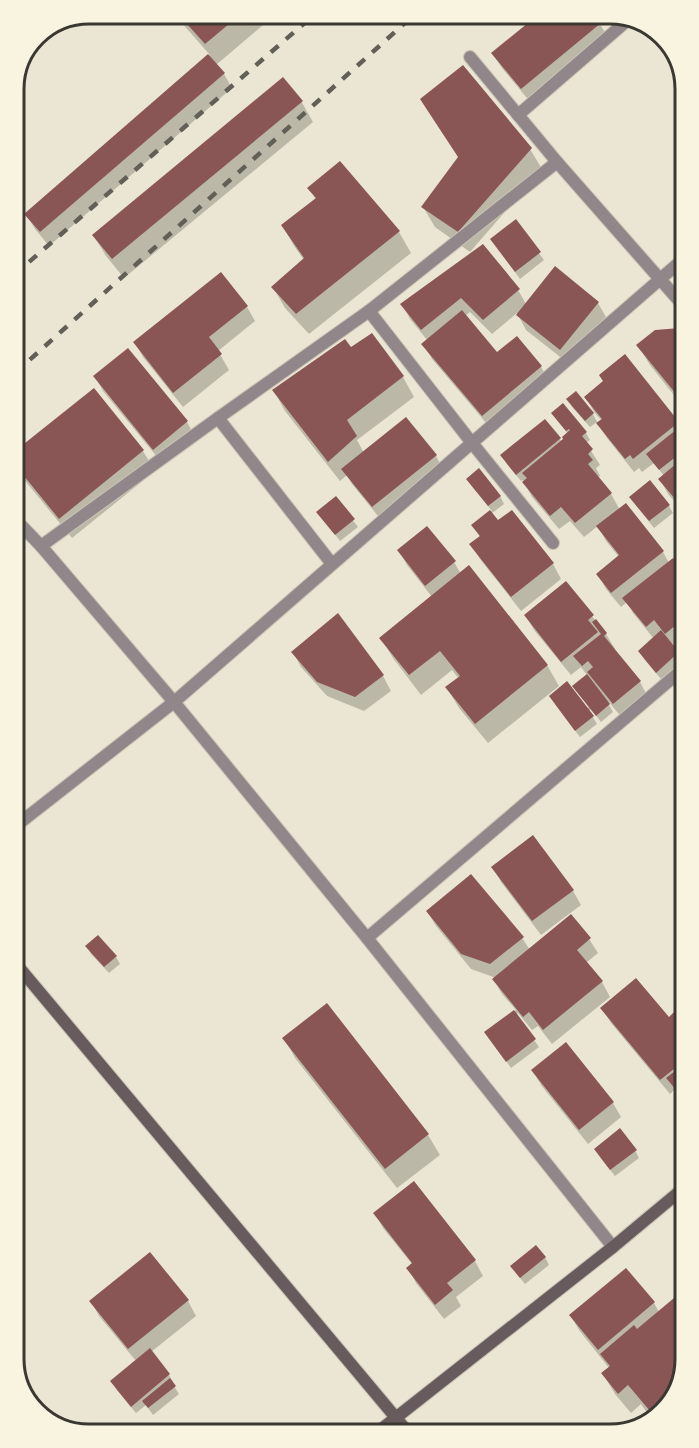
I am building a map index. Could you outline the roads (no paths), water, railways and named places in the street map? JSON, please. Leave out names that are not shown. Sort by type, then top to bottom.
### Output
[{"type":"street","points":[[518,116],[622,25]]},
{"type":"street","points":[[470,57],[557,162],[675,296]]},
{"type":"street","points":[[41,546],[369,311],[557,162]]},
{"type":"street","points":[[24,820],[174,702],[675,266]]},
{"type":"street","points":[[369,311],[553,543]]},
{"type":"street","points":[[218,418],[332,564]]},
{"type":"street","points":[[24,528],[174,702],[367,938],[613,1247]]},
{"type":"street","points":[[367,938],[675,675]]},
{"type":"street","points":[[24,973],[401,1424]]},
{"type":"street","points":[[388,1424],[613,1247],[675,1195]]},
{"type":"railway","points":[[24,266],[303,24]]},
{"type":"railway","points":[[24,365],[404,24]]}]
